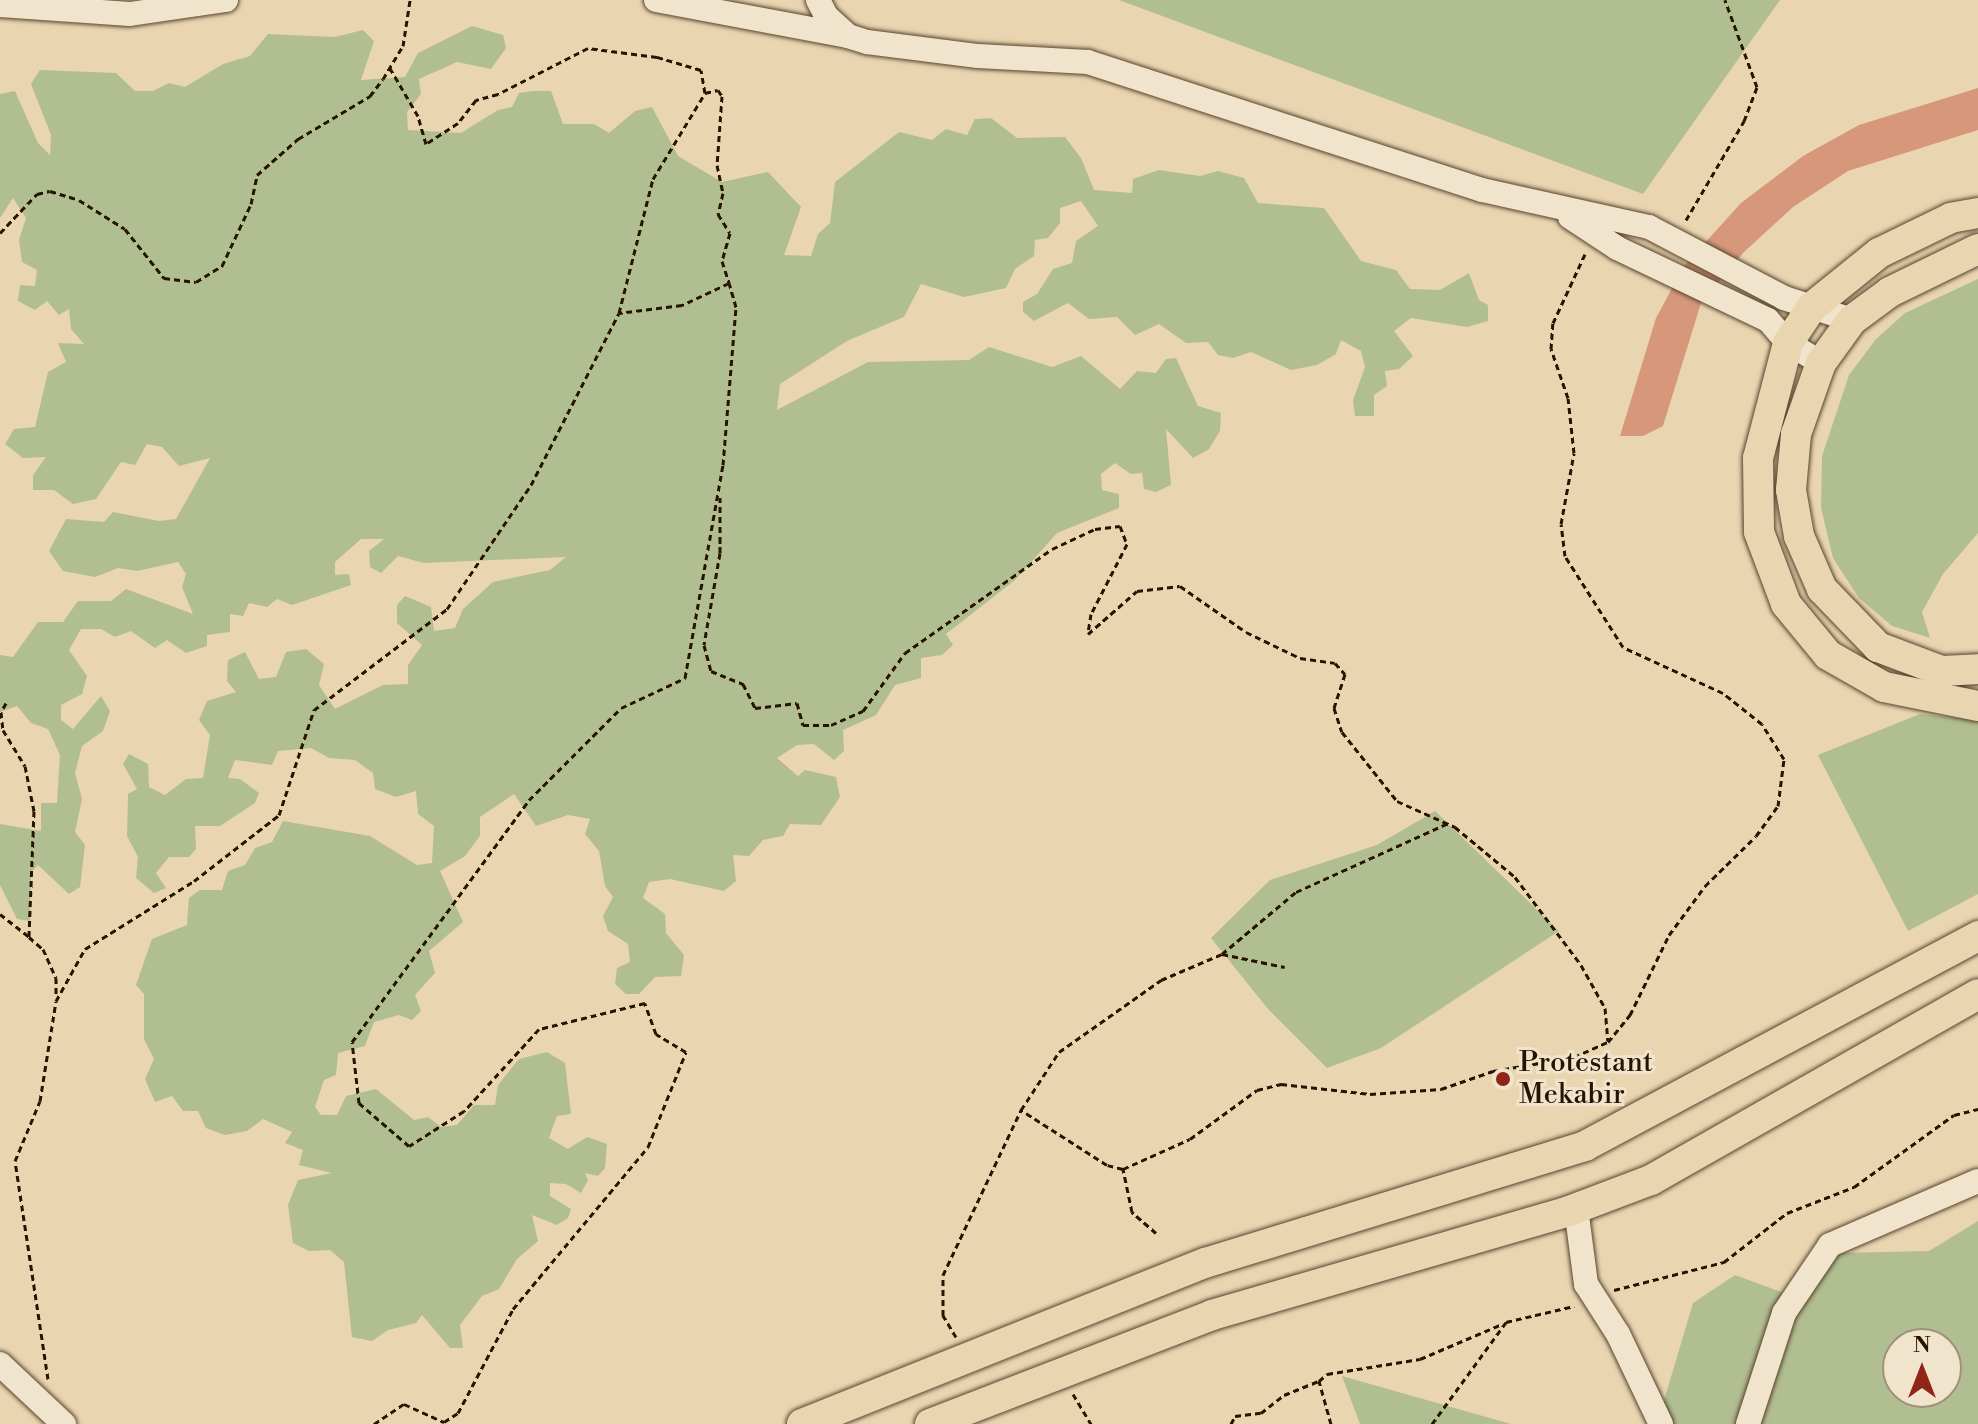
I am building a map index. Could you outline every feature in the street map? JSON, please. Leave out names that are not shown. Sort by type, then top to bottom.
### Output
[{"type":"main road","points":[[1978,213],[1951,218],[1879,253],[1812,307],[1788,343],[1758,458],[1759,532],[1786,604],[1828,655],[1884,687],[1978,706]]},
{"type":"main road","points":[[1978,249],[1890,292],[1852,320],[1821,363],[1796,434],[1791,490],[1799,536],[1822,589],[1878,647],[1942,671],[1978,669]]},
{"type":"main road","points":[[802,1424],[1205,1263],[1585,1146],[1978,936]]},
{"type":"main road","points":[[930,1424],[1265,1297],[1576,1208],[1680,1165],[1976,995],[1948,952]]},
{"type":"street","points":[[0,5],[130,14],[226,0]]},
{"type":"street","points":[[656,0],[848,36],[978,56],[1088,62],[1561,211],[1649,227],[1784,298],[1852,320]]},
{"type":"street","points":[[818,0],[826,16],[848,36]]},
{"type":"street","points":[[1561,211],[1594,233],[1768,320],[1788,343],[1821,363]]},
{"type":"street","points":[[1748,1424],[1784,1313],[1830,1245],[1978,1181]]},
{"type":"street","points":[[1576,1208],[1580,1261],[1594,1302],[1618,1334],[1661,1424]]},
{"type":"street","points":[[0,1364],[58,1419]]},
{"type":"path","points":[[0,233],[37,194],[50,191],[79,200],[125,229],[164,278],[196,282],[222,266],[251,204],[257,175],[298,139],[370,96],[403,46],[410,0]]},
{"type":"path","points":[[1674,240],[1744,121],[1757,87],[1725,0]]},
{"type":"path","points":[[56,1001],[85,949],[194,881],[279,815],[314,710],[447,609],[531,485],[619,313],[653,179],[705,93],[701,70],[657,57],[588,48],[498,94],[476,100],[458,123],[426,144],[418,116],[390,68]]},
{"type":"path","points":[[454,1424],[513,1309],[648,1147],[686,1052],[656,1034],[645,1003],[539,1029],[464,1111],[409,1146],[359,1103],[352,1042],[529,800],[621,708],[685,678],[719,486],[736,307],[722,261],[730,233],[718,214],[723,193],[717,165],[722,96],[718,90],[705,93]]},
{"type":"path","points":[[1021,1110],[1107,1165],[1123,1169],[1190,1139],[1257,1090],[1269,1087],[1305,1084],[1370,1094],[1441,1089],[1493,1071],[1574,1057],[1608,1042],[1630,1015],[1669,935],[1778,806],[1784,759],[1762,724],[1723,693],[1623,647],[1565,556],[1561,524],[1574,453],[1568,398],[1551,349],[1553,323],[1594,233]]},
{"type":"path","points":[[619,313],[682,305],[729,283]]},
{"type":"path","points":[[719,486],[720,553],[704,645],[711,671],[743,684],[755,708],[797,703],[803,725],[831,725],[863,711],[905,653],[1052,549],[1095,529],[1120,526],[1127,544],[1091,614],[1088,634],[1137,591],[1180,586],[1246,632],[1300,658],[1335,663],[1345,674],[1334,708],[1342,732],[1397,801],[1448,823],[1484,847],[1515,877],[1581,965],[1605,1008],[1608,1042]]},
{"type":"path","points":[[6,703],[1,712],[3,730],[25,766],[34,811],[29,937]]},
{"type":"path","points":[[967,1356],[943,1315],[943,1275],[1021,1110],[1059,1052],[1088,1027],[1161,980],[1222,954],[1296,892],[1448,823]]},
{"type":"path","points":[[0,914],[43,949],[56,978],[56,1001],[40,1101],[15,1161],[58,1419]]},
{"type":"path","points":[[1222,954],[1285,967]]},
{"type":"path","points":[[1231,1424],[1235,1416],[1261,1413],[1284,1395],[1319,1381],[1327,1374],[1420,1359],[1506,1322],[1594,1302],[1619,1286],[1724,1262],[1787,1213],[1854,1187],[1954,1115],[1978,1109]]},
{"type":"path","points":[[1123,1169],[1132,1212],[1156,1233]]},
{"type":"path","points":[[1432,1424],[1506,1322]]},
{"type":"path","points":[[1065,1371],[1091,1424]]},
{"type":"path","points":[[1319,1381],[1331,1424]]},
{"type":"path","points":[[374,1424],[404,1404],[444,1422],[458,1413]]},
{"type":"green space","points":[[1119,0],[1780,0],[1643,194]]},
{"type":"green space","points":[[472,26],[503,35],[506,48],[491,69],[457,62],[419,79],[421,94],[407,112],[408,130],[461,133],[498,110],[512,107],[519,93],[533,91],[551,91],[563,124],[594,124],[609,133],[635,111],[652,107],[678,156],[722,182],[768,172],[801,207],[784,255],[811,256],[818,234],[830,223],[835,182],[899,132],[932,140],[946,129],[967,135],[975,119],[991,118],[1017,138],[1065,137],[1081,158],[1094,190],[1132,193],[1133,179],[1159,170],[1200,176],[1218,171],[1244,178],[1258,203],[1324,208],[1361,261],[1396,270],[1410,289],[1440,290],[1469,273],[1479,300],[1488,305],[1488,321],[1467,327],[1411,318],[1394,331],[1413,356],[1399,369],[1385,371],[1387,386],[1374,395],[1374,416],[1355,416],[1353,400],[1365,367],[1361,351],[1341,340],[1336,354],[1317,365],[1291,370],[1251,352],[1233,358],[1218,355],[1208,342],[1186,343],[1159,324],[1135,335],[1117,317],[1089,319],[1068,303],[1034,321],[1023,312],[1023,302],[1037,294],[1053,269],[1072,263],[1076,241],[1098,226],[1081,201],[1060,208],[1060,223],[1048,238],[1035,240],[1034,256],[1015,269],[1006,288],[964,297],[921,284],[904,317],[847,341],[780,384],[777,410],[868,362],[969,360],[989,347],[1052,367],[1081,356],[1120,389],[1137,371],[1156,373],[1166,359],[1176,358],[1198,406],[1221,413],[1220,431],[1209,449],[1193,458],[1166,429],[1171,485],[1156,492],[1144,489],[1142,473],[1131,474],[1115,463],[1101,474],[1102,490],[1119,494],[1119,508],[1057,533],[1015,580],[946,634],[953,645],[942,655],[921,658],[921,678],[895,685],[876,715],[843,730],[844,751],[834,760],[814,744],[797,745],[777,758],[798,776],[805,770],[836,777],[840,797],[821,825],[790,824],[783,836],[763,840],[749,856],[733,855],[736,881],[724,891],[670,879],[649,882],[643,898],[665,914],[666,933],[684,955],[681,976],[655,977],[639,994],[626,994],[615,984],[617,968],[630,962],[628,944],[608,931],[603,916],[613,897],[605,886],[599,851],[585,834],[590,819],[568,815],[536,826],[514,794],[480,817],[480,836],[465,856],[440,871],[463,922],[429,951],[435,973],[415,995],[421,1011],[412,1020],[399,1015],[374,1022],[365,1046],[338,1053],[336,1075],[324,1080],[315,1107],[321,1115],[337,1115],[346,1096],[376,1089],[414,1120],[428,1117],[441,1127],[457,1125],[474,1105],[495,1105],[498,1085],[519,1059],[547,1052],[565,1063],[571,1114],[557,1116],[549,1138],[568,1149],[587,1137],[607,1144],[605,1168],[598,1176],[585,1173],[588,1180],[581,1193],[566,1184],[550,1183],[550,1196],[571,1209],[568,1218],[557,1225],[532,1215],[538,1241],[517,1259],[499,1289],[482,1296],[460,1325],[463,1348],[450,1348],[422,1315],[416,1323],[388,1330],[372,1341],[352,1337],[344,1262],[330,1250],[309,1251],[293,1243],[288,1205],[298,1180],[332,1173],[299,1165],[303,1150],[285,1143],[292,1132],[263,1119],[247,1131],[225,1135],[206,1128],[198,1111],[183,1111],[172,1096],[155,1102],[145,1079],[154,1059],[144,1039],[144,994],[136,985],[152,939],[187,925],[189,898],[200,890],[222,890],[228,871],[245,865],[255,848],[272,842],[283,821],[370,836],[417,865],[432,863],[434,826],[418,814],[416,791],[396,797],[375,789],[373,773],[355,760],[329,758],[311,748],[278,751],[272,765],[235,760],[228,778],[240,779],[259,793],[255,803],[220,826],[195,826],[196,849],[189,857],[169,857],[156,873],[166,888],[154,893],[136,878],[138,857],[127,836],[128,794],[137,789],[123,764],[129,754],[148,764],[149,787],[165,795],[186,779],[203,778],[210,735],[199,720],[207,701],[236,692],[227,681],[228,660],[245,652],[259,679],[276,677],[286,652],[306,649],[324,664],[319,685],[335,709],[383,685],[408,684],[408,665],[422,645],[397,623],[397,605],[405,596],[431,607],[434,631],[455,628],[463,609],[493,582],[550,570],[566,557],[424,563],[398,556],[381,573],[370,567],[369,551],[384,539],[361,539],[335,562],[335,575],[349,574],[351,585],[292,605],[277,599],[267,607],[249,603],[243,616],[230,614],[230,632],[207,635],[207,646],[186,653],[167,640],[155,648],[131,631],[115,637],[101,629],[81,629],[69,650],[87,676],[82,694],[61,705],[61,720],[73,729],[101,696],[110,711],[103,731],[82,746],[75,773],[82,799],[75,832],[85,845],[80,887],[69,894],[38,865],[31,872],[30,921],[17,919],[0,885],[0,824],[41,831],[41,803],[57,803],[60,755],[48,729],[31,723],[17,706],[0,712],[0,655],[13,657],[38,622],[63,622],[78,601],[111,601],[126,589],[193,614],[182,587],[186,574],[178,562],[137,571],[118,568],[95,577],[63,571],[49,551],[66,519],[104,522],[113,512],[159,521],[176,519],[210,458],[179,466],[162,447],[147,444],[135,465],[121,462],[96,499],[73,504],[54,490],[33,490],[33,475],[46,457],[23,458],[5,444],[14,429],[35,427],[48,372],[66,362],[58,343],[84,344],[71,329],[69,309],[59,315],[47,301],[35,310],[18,301],[20,285],[35,286],[37,270],[22,262],[19,240],[26,218],[13,198],[0,218],[0,94],[15,91],[38,143],[50,155],[51,135],[31,84],[40,70],[116,73],[135,91],[153,91],[169,83],[185,87],[223,64],[250,56],[268,34],[335,37],[363,30],[374,41],[361,80],[405,77],[418,53]]},
{"type":"green space","points":[[1978,279],[1978,533],[1943,574],[1922,612],[1930,638],[1892,626],[1859,598],[1833,558],[1821,508],[1822,456],[1849,375],[1876,339],[1905,313]]},
{"type":"green space","points":[[1920,714],[1978,720],[1978,894],[1908,931],[1818,755]]},
{"type":"green space","points":[[1435,811],[1559,931],[1381,1048],[1327,1068],[1268,1009],[1211,938],[1270,880],[1377,845]]},
{"type":"green space","points":[[1978,1221],[1978,1424],[1657,1424],[1693,1303],[1735,1275],[1803,1300],[1837,1253],[1929,1251]]},
{"type":"green space","points":[[1342,1376],[1511,1424],[1360,1424]]},
{"type":"building","points":[[1978,88],[1978,130],[1848,171],[1793,207],[1744,252],[1701,303],[1663,426],[1643,436],[1620,436],[1656,318],[1684,266],[1741,203],[1803,156],[1859,125]]},
{"type":"place","name":"Protestant Mekabir","points":[[1503,1079]]}]
